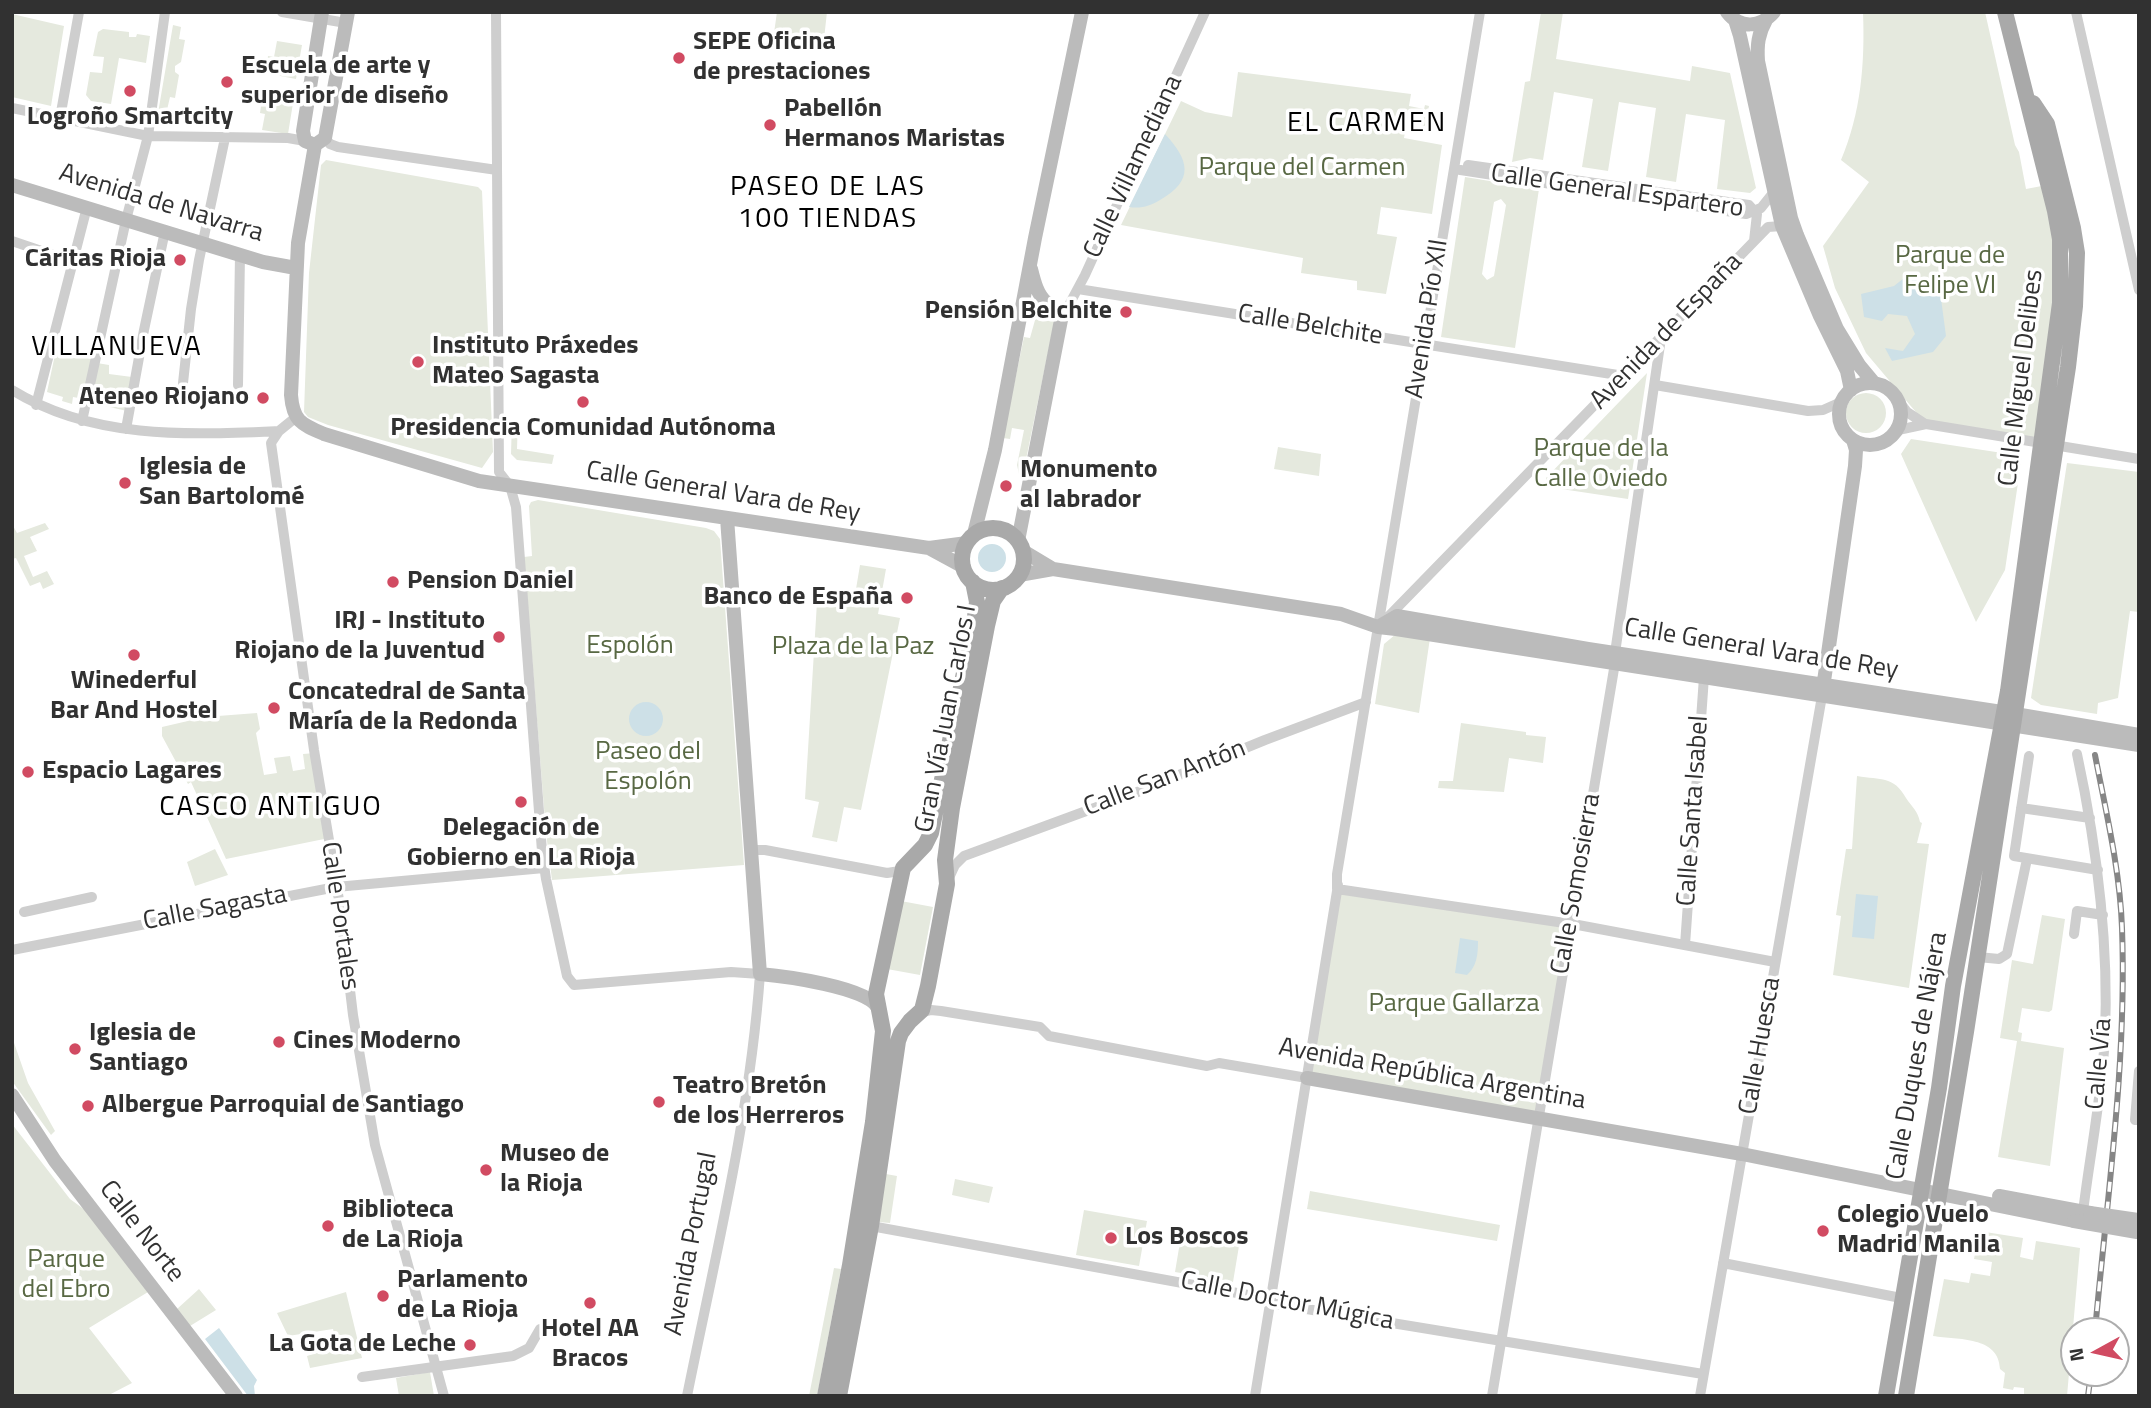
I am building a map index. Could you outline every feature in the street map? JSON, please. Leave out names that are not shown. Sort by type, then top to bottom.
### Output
[{"type":"main road","points":[[971,539],[990,528],[998,528],[1014,535],[1024,559],[1014,581],[1002,589],[987,589],[973,582],[962,559],[971,539],[995,450],[1082,12]]},
{"type":"main road","name":"Calle Miguel Delibes","points":[[2005,12],[2053,199],[2060,239],[2060,303],[2048,443],[2005,720]]},
{"type":"main road","points":[[1727,15],[1750,25],[1770,16]]},
{"type":"main road","points":[[1727,15],[1740,36],[1773,193],[1837,329],[1859,365],[1874,383]]},
{"type":"main road","points":[[315,141],[303,136],[321,16]]},
{"type":"main road","points":[[1770,16],[1760,31],[1757,44],[1758,61],[1786,222],[1809,292],[1849,376],[1840,423],[1853,440],[1856,450],[1856,466],[1823,691]]},
{"type":"main road","points":[[299,421],[290,395],[296,268],[315,141],[347,18]]},
{"type":"main road","name":"Calle Miguel Delibes","points":[[2027,94],[2047,124],[2077,253],[2077,281],[2068,367],[2048,443]]},
{"type":"main road","name":"Avenida de Navarra","points":[[12,185],[202,243],[296,268]]},
{"type":"main road","points":[[1020,546],[1061,320],[1054,307],[1046,303],[1036,288],[1030,265]]},
{"type":"main road","points":[[1020,314],[1037,304],[1046,303]]},
{"type":"main road","points":[[1846,396],[1866,383],[1874,383],[1888,388],[1898,400],[1902,416],[1898,430],[1888,440],[1866,449],[1856,466]]},
{"type":"main road","name":"Calle General Vara de Rey","points":[[299,421],[324,433],[479,481],[929,548],[964,567]]},
{"type":"main road","points":[[1853,440],[1873,445]]},
{"type":"main road","name":"Avenida Portugal","points":[[727,518],[760,974]]},
{"type":"main road","name":"Calle General Vara de Rey","points":[[929,548],[971,539]]},
{"type":"main road","name":"Calle General Vara de Rey","points":[[1020,546],[1053,569]]},
{"type":"main road","name":"Calle General Vara de Rey","points":[[1019,575],[1053,569],[1341,614],[1378,626],[1615,658],[2005,720],[2139,745]]},
{"type":"main road","name":"Gran Vía Juan Carlos I","points":[[824,1396],[850,1265],[873,1122],[883,1042],[878,988],[903,868],[925,845],[931,833],[974,624],[977,602],[973,582]]},
{"type":"main road","name":"Gran Vía Juan Carlos I","points":[[839,1396],[871,1226],[898,1041],[915,1017],[930,979],[954,855],[952,808],[987,626],[993,601],[1002,589]]},
{"type":"main road","name":"Calle General Vara de Rey","points":[[1615,658],[1704,677],[1823,691],[1843,699],[2139,735]]},
{"type":"main road","name":"Calle Duques de Nájera","points":[[1906,1396],[1978,957],[2005,720]]},
{"type":"main road","name":"Calle Duques de Nájera","points":[[1886,1396],[1954,986],[2005,720]]},
{"type":"main road","name":"Gran Vía Juan Carlos I","points":[[916,854],[954,855]]},
{"type":"main road","points":[[760,974],[785,976],[862,995],[875,1002],[890,1022],[899,1024],[915,1017]]},
{"type":"main road","points":[[862,995],[873,993],[878,988]]},
{"type":"main road","name":"Avenida República Argentina","points":[[1307,1078],[1742,1154],[1920,1191],[2138,1226]]},
{"type":"main road","name":"Calle Norte","points":[[12,1095],[55,1161],[236,1396]]},
{"type":"street","points":[[60,118],[79,12]]},
{"type":"street","points":[[82,421],[148,136],[165,12]]},
{"type":"street","points":[[282,12],[347,18]]},
{"type":"street","points":[[496,12],[499,472],[510,486],[516,513],[544,868],[567,976],[574,985],[731,972],[760,974]]},
{"type":"street","name":"Calle Villamediana","points":[[1061,320],[1078,289],[1205,12]]},
{"type":"street","name":"Avenida Pío XII","points":[[1255,1396],[1378,626],[1480,12]]},
{"type":"street","points":[[2076,12],[2139,290]]},
{"type":"street","points":[[12,108],[148,136],[288,138],[497,170]]},
{"type":"street","points":[[183,383],[202,243],[225,138]]},
{"type":"street","points":[[1468,165],[1749,205],[1756,211],[1754,241]]},
{"type":"street","name":"Calle General Espartero","points":[[1454,169],[1746,214],[1767,203],[1773,193]]},
{"type":"street","points":[[36,405],[87,207]]},
{"type":"street","name":"Avenida de España","points":[[1378,626],[1768,227],[1786,222]]},
{"type":"street","points":[[126,429],[165,231]]},
{"type":"street","points":[[12,240],[74,262]]},
{"type":"street","points":[[238,385],[240,254]]},
{"type":"street","name":"Calle Belchite","points":[[1078,289],[1624,376]]},
{"type":"street","name":"Calle Somosierra","points":[[1492,1396],[1615,658],[1661,338]]},
{"type":"street","points":[[1655,385],[1808,411],[1824,411],[1846,396]]},
{"type":"street","points":[[12,390],[36,405],[82,421],[142,432],[212,434],[279,430],[299,421]]},
{"type":"street","points":[[1898,400],[1907,412],[1926,424]]},
{"type":"street","points":[[1898,430],[1926,424],[2139,459]]},
{"type":"street","name":"Calle Portales","points":[[279,430],[271,443],[272,452],[353,1015],[375,1145],[438,1366],[444,1396]]},
{"type":"street","name":"Calle Santa Isabel","points":[[1685,945],[1704,677]]},
{"type":"street","name":"Calle Huesca","points":[[1700,1396],[1823,691]]},
{"type":"street","name":"Calle San Antón","points":[[954,855],[1135,793],[1366,702]]},
{"type":"street","name":"Calle Vía","points":[[2077,754],[2090,818],[2103,915],[2105,1036],[2082,1215]]},
{"type":"street","points":[[2029,756],[2014,856],[2098,870]]},
{"type":"street","points":[[2021,808],[2090,818]]},
{"type":"street","points":[[752,850],[765,850],[876,871],[894,872],[903,868]]},
{"type":"street","name":"Calle Duques de Nájera","points":[[1978,957],[1998,959],[2007,954],[2027,859]]},
{"type":"street","name":"Calle Sagasta","points":[[12,950],[336,887],[544,868]]},
{"type":"street","points":[[876,871],[891,877],[897,890]]},
{"type":"street","points":[[1337,889],[1570,924],[1775,962]]},
{"type":"street","points":[[23,912],[92,897]]},
{"type":"street","points":[[2074,934],[2077,911],[2103,915]]},
{"type":"street","name":"Avenida Portugal","points":[[687,1396],[744,1103],[760,974]]},
{"type":"street","name":"Avenida República Argentina","points":[[915,1017],[931,1010],[941,1011],[1040,1027],[1049,1036],[1090,1045],[1207,1066],[1219,1063],[1307,1078]]},
{"type":"street","name":"Calle Vía","points":[[2137,1120],[2139,1070]]},
{"type":"street","name":"Calle Doctor Múgica","points":[[871,1226],[1248,1294],[1270,1303],[1703,1374]]},
{"type":"street","points":[[1723,1263],[1901,1298]]},
{"type":"street","points":[[362,1377],[513,1356],[529,1348],[540,1329]]},
{"type":"green space","points":[[777,12],[827,12],[824,39],[774,33]]},
{"type":"green space","points":[[1541,12],[1563,12],[1556,59],[1690,81],[1692,66],[1730,73],[1756,188],[1750,193],[1717,189],[1725,120],[1686,114],[1676,182],[1646,177],[1656,108],[1619,102],[1608,171],[1582,167],[1593,99],[1554,92],[1543,160],[1530,158],[1512,162],[1525,82],[1530,81]]},
{"type":"green space","name":"Parque de Felipe VI","points":[[1863,12],[1985,12],[2026,189],[2047,185],[2060,239],[2040,442],[1926,424],[1866,353],[1835,288],[1823,246],[1869,182],[1841,160],[1853,124],[1860,88]]},
{"type":"green space","points":[[12,14],[64,26],[51,106],[12,97]]},
{"type":"green space","points":[[173,25],[181,27],[179,39],[185,40],[181,62],[175,66],[175,72],[179,75],[175,98],[170,97],[167,110],[172,112],[169,125],[156,125]]},
{"type":"green space","points":[[103,29],[129,32],[129,37],[136,37],[137,34],[150,36],[146,63],[119,58],[111,104],[91,101],[86,95],[90,72],[102,73],[104,57],[93,56],[98,32]]},
{"type":"green space","points":[[277,41],[302,45],[296,79],[265,73],[268,56],[274,57]]},
{"type":"green space","name":"Parque del Carmen","points":[[1238,72],[1411,94],[1409,106],[1424,109],[1425,105],[1429,106],[1425,126],[1421,125],[1421,122],[1407,120],[1404,138],[1442,145],[1432,214],[1381,207],[1377,234],[1397,237],[1386,294],[1357,290],[1357,281],[1301,273],[1303,258],[1121,225],[1181,101],[1205,112],[1232,117]]},
{"type":"green space","points":[[262,99],[293,103],[288,134],[262,130],[265,114],[260,113]]},
{"type":"green space","points":[[326,160],[478,187],[482,191],[493,452],[482,468],[328,425],[308,417],[304,412],[309,273],[321,165]]},
{"type":"green space","points":[[1465,177],[1539,189],[1515,348],[1441,337]],"holes":[[[1501,199],[1506,205],[1494,276],[1487,280],[1482,274],[1494,202]]]},
{"type":"green space","points":[[1044,311],[1051,315],[1054,323],[1023,474],[1019,474],[1017,465],[1024,430],[1012,428],[1010,439],[1003,438],[1024,337],[1030,338],[1037,313]]},
{"type":"green space","points":[[56,350],[91,359],[84,399],[73,397],[72,404],[62,401],[63,397],[47,392]]},
{"type":"green space","points":[[97,363],[109,365],[109,374],[132,377],[127,411],[105,406],[107,396],[91,391]]},
{"type":"green space","name":"Parque de la Calle Oviedo","points":[[1647,373],[1628,499],[1548,487],[1546,478]]},
{"type":"green space","points":[[1866,393],[1874,394],[1880,399],[1885,405],[1885,421],[1880,427],[1874,432],[1866,433],[1858,432],[1852,427],[1847,421],[1846,413],[1847,405],[1852,399],[1858,394]]},
{"type":"green space","points":[[512,419],[518,419],[517,449],[554,455],[552,464],[517,460],[511,454]]},
{"type":"green space","points":[[1911,439],[2022,456],[2005,570],[1976,622],[1901,454]]},
{"type":"green space","points":[[1278,447],[1321,454],[1319,476],[1274,469]]},
{"type":"green space","points":[[2067,463],[2139,472],[2139,612],[2130,611],[2118,698],[2098,703],[2097,714],[2041,705],[2031,698]]},
{"type":"green space","name":"Paseo del Espolón","points":[[538,500],[706,528],[714,531],[720,539],[744,865],[552,880],[524,557],[532,556],[529,506],[531,502]]},
{"type":"green space","points":[[45,523],[49,529],[30,537],[37,551],[24,556],[33,577],[47,571],[54,584],[43,589],[40,582],[30,586],[16,558],[12,559],[12,524],[17,533]]},
{"type":"green space","name":"Plaza de la Paz","points":[[860,565],[886,569],[878,614],[900,618],[861,810],[844,807],[837,842],[812,837],[819,802],[805,799],[817,602],[853,607]]},
{"type":"green space","points":[[1396,634],[1430,638],[1419,713],[1375,704],[1384,644]]},
{"type":"green space","points":[[257,713],[260,729],[256,733],[264,775],[277,773],[274,758],[290,756],[293,771],[305,769],[303,754],[315,753],[329,838],[226,859],[191,782],[188,784],[162,736],[162,727],[205,717]]},
{"type":"green space","points":[[1461,723],[1546,737],[1543,763],[1509,758],[1504,792],[1438,788],[1439,781],[1453,781]]},
{"type":"green space","points":[[1857,776],[1886,780],[1897,786],[1922,823],[1917,843],[1929,844],[1909,988],[1833,975],[1841,916],[1836,915],[1846,849],[1852,849]]},
{"type":"green space","points":[[215,849],[228,875],[195,886],[187,862]]},
{"type":"green space","name":"Parque Gallarza","points":[[1337,889],[1570,924],[1539,1119],[1307,1078]]},
{"type":"green space","points":[[901,901],[933,907],[920,975],[887,969]]},
{"type":"green space","points":[[2042,915],[2065,919],[2052,1010],[2049,1012],[2022,1008],[2018,1032],[2022,1033],[2021,1041],[2064,1048],[2050,1166],[1998,1157],[2017,1041],[2000,1038],[2012,960],[2033,964]]},
{"type":"green space","points":[[12,1037],[28,1083],[55,1131],[51,1135],[12,1081]]},
{"type":"green space","name":"Parque del Ebro","points":[[12,1124],[70,1199],[85,1210],[148,1292],[89,1328],[132,1383],[107,1396],[12,1396]]},
{"type":"green space","points":[[886,1174],[897,1176],[890,1223],[879,1222]]},
{"type":"green space","points":[[955,1179],[993,1187],[989,1203],[952,1195]]},
{"type":"green space","points":[[1310,1191],[1500,1225],[1497,1241],[1307,1209]]},
{"type":"green space","name":"Los Boscos","points":[[1084,1210],[1147,1221],[1139,1266],[1076,1255]]},
{"type":"green space","points":[[1979,1231],[2023,1238],[2020,1257],[2033,1260],[2036,1241],[2080,1248],[2074,1317],[2060,1317],[2060,1387],[2068,1387],[2067,1396],[2030,1396],[2024,1394],[2024,1388],[2003,1388],[2005,1373],[2000,1369],[1993,1350],[1965,1339],[1933,1336],[1944,1279],[1969,1283],[1971,1273],[1990,1276],[1992,1262],[1974,1259]]},
{"type":"green space","points":[[1181,1236],[1239,1246],[1233,1282],[1175,1272]]},
{"type":"green space","points":[[834,1268],[841,1269],[817,1396],[809,1396]]},
{"type":"green space","points":[[199,1289],[216,1310],[190,1326],[177,1309]]},
{"type":"green space","points":[[346,1292],[362,1358],[310,1368],[307,1356],[337,1346],[333,1329],[288,1336],[277,1313]]},
{"type":"green space","points":[[430,1372],[434,1396],[399,1396],[396,1378]]},
{"type":"shaded area","points":[[1165,134],[1183,161],[1183,177],[1179,185],[1156,202],[1141,207],[1129,207]]},
{"type":"shaded area","points":[[1909,274],[1928,289],[1940,291],[1946,336],[1933,352],[1892,361],[1885,348],[1903,351],[1915,334],[1907,316],[1888,314],[1882,321],[1864,317],[1861,294],[1894,286]]},
{"type":"shaded area","points":[[992,544],[1002,548],[1006,558],[1002,568],[992,572],[982,568],[978,558],[982,548]]},
{"type":"shaded area","points":[[646,702],[658,707],[663,719],[658,731],[646,736],[634,731],[629,719],[634,707]]},
{"type":"shaded area","points":[[1856,894],[1878,896],[1874,939],[1852,937]]},
{"type":"shaded area","points":[[1460,938],[1478,941],[1476,959],[1467,975],[1455,973]]},
{"type":"shaded area","points":[[219,1328],[257,1380],[254,1386],[255,1396],[248,1396],[205,1339]]},
{"type":"railway","points":[[2095,755],[2118,885],[2123,978],[2115,1130],[2096,1317]]},
{"type":"railway","points":[[2088,1396],[2089,1387]]},
{"type":"place","name":"SEPE Oficina de prestaciones","points":[[679,58]]},
{"type":"place","name":"Escuela de arte y superior de diseño","points":[[227,82]]},
{"type":"place","name":"Logroño Smartcity","points":[[130,91]]},
{"type":"place","name":"Pabellón Hermanos Maristas","points":[[770,125]]},
{"type":"place","name":"Cáritas Rioja","points":[[180,260]]},
{"type":"place","name":"Pensión Belchite","points":[[1126,312]]},
{"type":"place","name":"Instituto Práxedes Mateo Sagasta","points":[[418,362]]},
{"type":"place","name":"Ateneo Riojano","points":[[263,398]]},
{"type":"place","name":"Presidencia Comunidad Autónoma","points":[[583,402]]},
{"type":"place","name":"Iglesia de San Bartolomé","points":[[125,483]]},
{"type":"place","name":"Monumento al labrador","points":[[1006,486]]},
{"type":"place","name":"Pension Daniel","points":[[393,582]]},
{"type":"place","name":"Banco de España","points":[[907,598]]},
{"type":"place","name":"IRJ - Instituto Riojano de la Juventud","points":[[499,637]]},
{"type":"place","name":"Winederful Bar And Hostel","points":[[134,655]]},
{"type":"place","name":"Concatedral de Santa María de la Redonda","points":[[274,708]]},
{"type":"place","name":"Espacio Lagares","points":[[28,772]]},
{"type":"place","name":"Delegación de Gobierno en La Rioja","points":[[521,802]]},
{"type":"place","name":"Cines Moderno","points":[[279,1042]]},
{"type":"place","name":"Iglesia de Santiago","points":[[75,1049]]},
{"type":"place","name":"Teatro Bretón de los Herreros","points":[[659,1102]]},
{"type":"place","name":"Albergue Parroquial de Santiago","points":[[88,1106]]},
{"type":"place","name":"Museo de la Rioja","points":[[486,1170]]},
{"type":"place","name":"Biblioteca de La Rioja","points":[[328,1226]]},
{"type":"place","name":"Colegio Vuelo Madrid Manila","points":[[1823,1231]]},
{"type":"place","name":"Los Boscos","points":[[1111,1238]]},
{"type":"place","name":"Parlamento de La Rioja","points":[[383,1296]]},
{"type":"place","name":"Hotel AA Bracos","points":[[590,1303]]},
{"type":"place","name":"La Gota de Leche","points":[[470,1345]]},
{"type":"district","name":"EL CARMEN","points":[[1367,124]]},
{"type":"district","name":"PASEO DE LAS 100 TIENDAS","points":[[828,204]]},
{"type":"district","name":"VILLANUEVA","points":[[117,348]]},
{"type":"district","name":"CASCO ANTIGUO","points":[[271,808]]},
{"type":"park label","name":"Espolón","points":[[630,647]]}]
